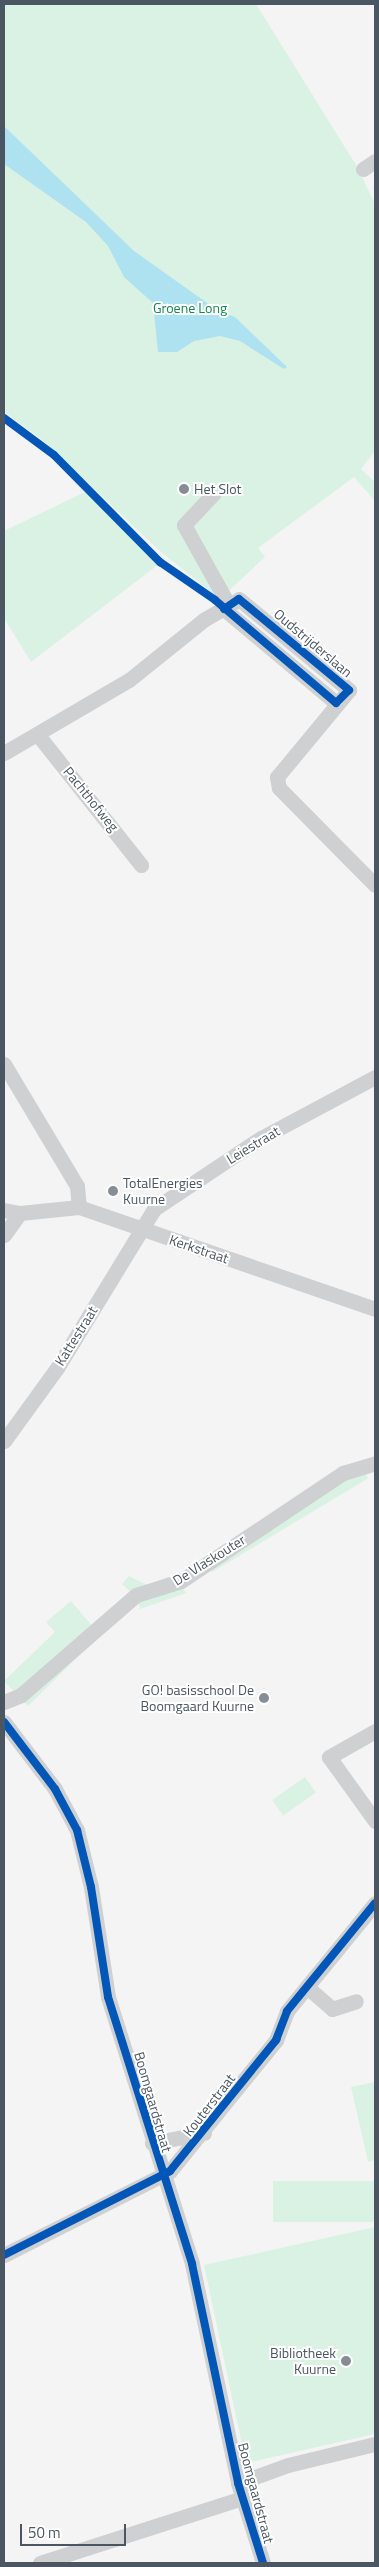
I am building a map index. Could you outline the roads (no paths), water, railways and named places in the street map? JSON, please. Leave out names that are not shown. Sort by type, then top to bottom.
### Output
[{"type":"street","points":[[214,493],[184,525],[226,600],[224,610]]},
{"type":"street","points":[[224,610],[336,703],[331,717],[277,777],[279,788],[375,885]]},
{"type":"street","points":[[4,753],[38,735],[129,680],[205,619],[224,610]]},
{"type":"street","name":"Pachthofweg","points":[[38,735],[141,865]]},
{"type":"street","points":[[4,1064],[77,1186],[79,1206]]},
{"type":"street","name":"Leiestraat","points":[[140,1227],[154,1209],[261,1138],[375,1077]]},
{"type":"street","name":"Kerkstraat","points":[[4,1210],[20,1213],[79,1206],[375,1309]]},
{"type":"street","points":[[4,1235],[20,1213]]},
{"type":"street","name":"Kattestraat","points":[[4,1441],[57,1368],[140,1227]]},
{"type":"street","name":"De Vlaskouter","points":[[4,1702],[21,1695],[136,1595],[194,1574],[344,1472],[375,1463]]},
{"type":"street","name":"Boomgaardstraat","points":[[4,1722],[55,1789],[77,1830],[91,1887],[108,1997],[162,2178],[192,2264],[238,2483],[263,2563]]},
{"type":"street","points":[[375,1731],[329,1757],[375,1821]]},
{"type":"street","name":"Kouterstraat","points":[[4,2255],[162,2178],[204,2133],[276,2040],[287,2011],[375,1903]]},
{"type":"street","points":[[307,1987],[332,2009],[356,2001]]},
{"type":"street","name":"Kouterstraat","points":[[152,2143],[204,2133]]},
{"type":"street","points":[[238,2483],[288,2465],[375,2444]]},
{"type":"street","points":[[40,2563],[243,2498]]},
{"type":"water","points":[[4,126],[134,251],[217,310],[235,317],[287,367],[284,369],[240,341],[220,336],[194,341],[177,352],[158,352],[153,303],[124,277],[108,246],[86,222],[4,164]]},
{"type":"place","name":"Het Slot","points":[[184,489]]},
{"type":"place","name":"TotalEnergies Kuurne","points":[[113,1191]]},
{"type":"place","name":"GO! basisschool De Boomgaard Kuurne","points":[[264,1698]]},
{"type":"place","name":"Bibliotheek Kuurne","points":[[346,2361]]},
{"type":"park label","name":"Groene Long","points":[[190,308]]}]
